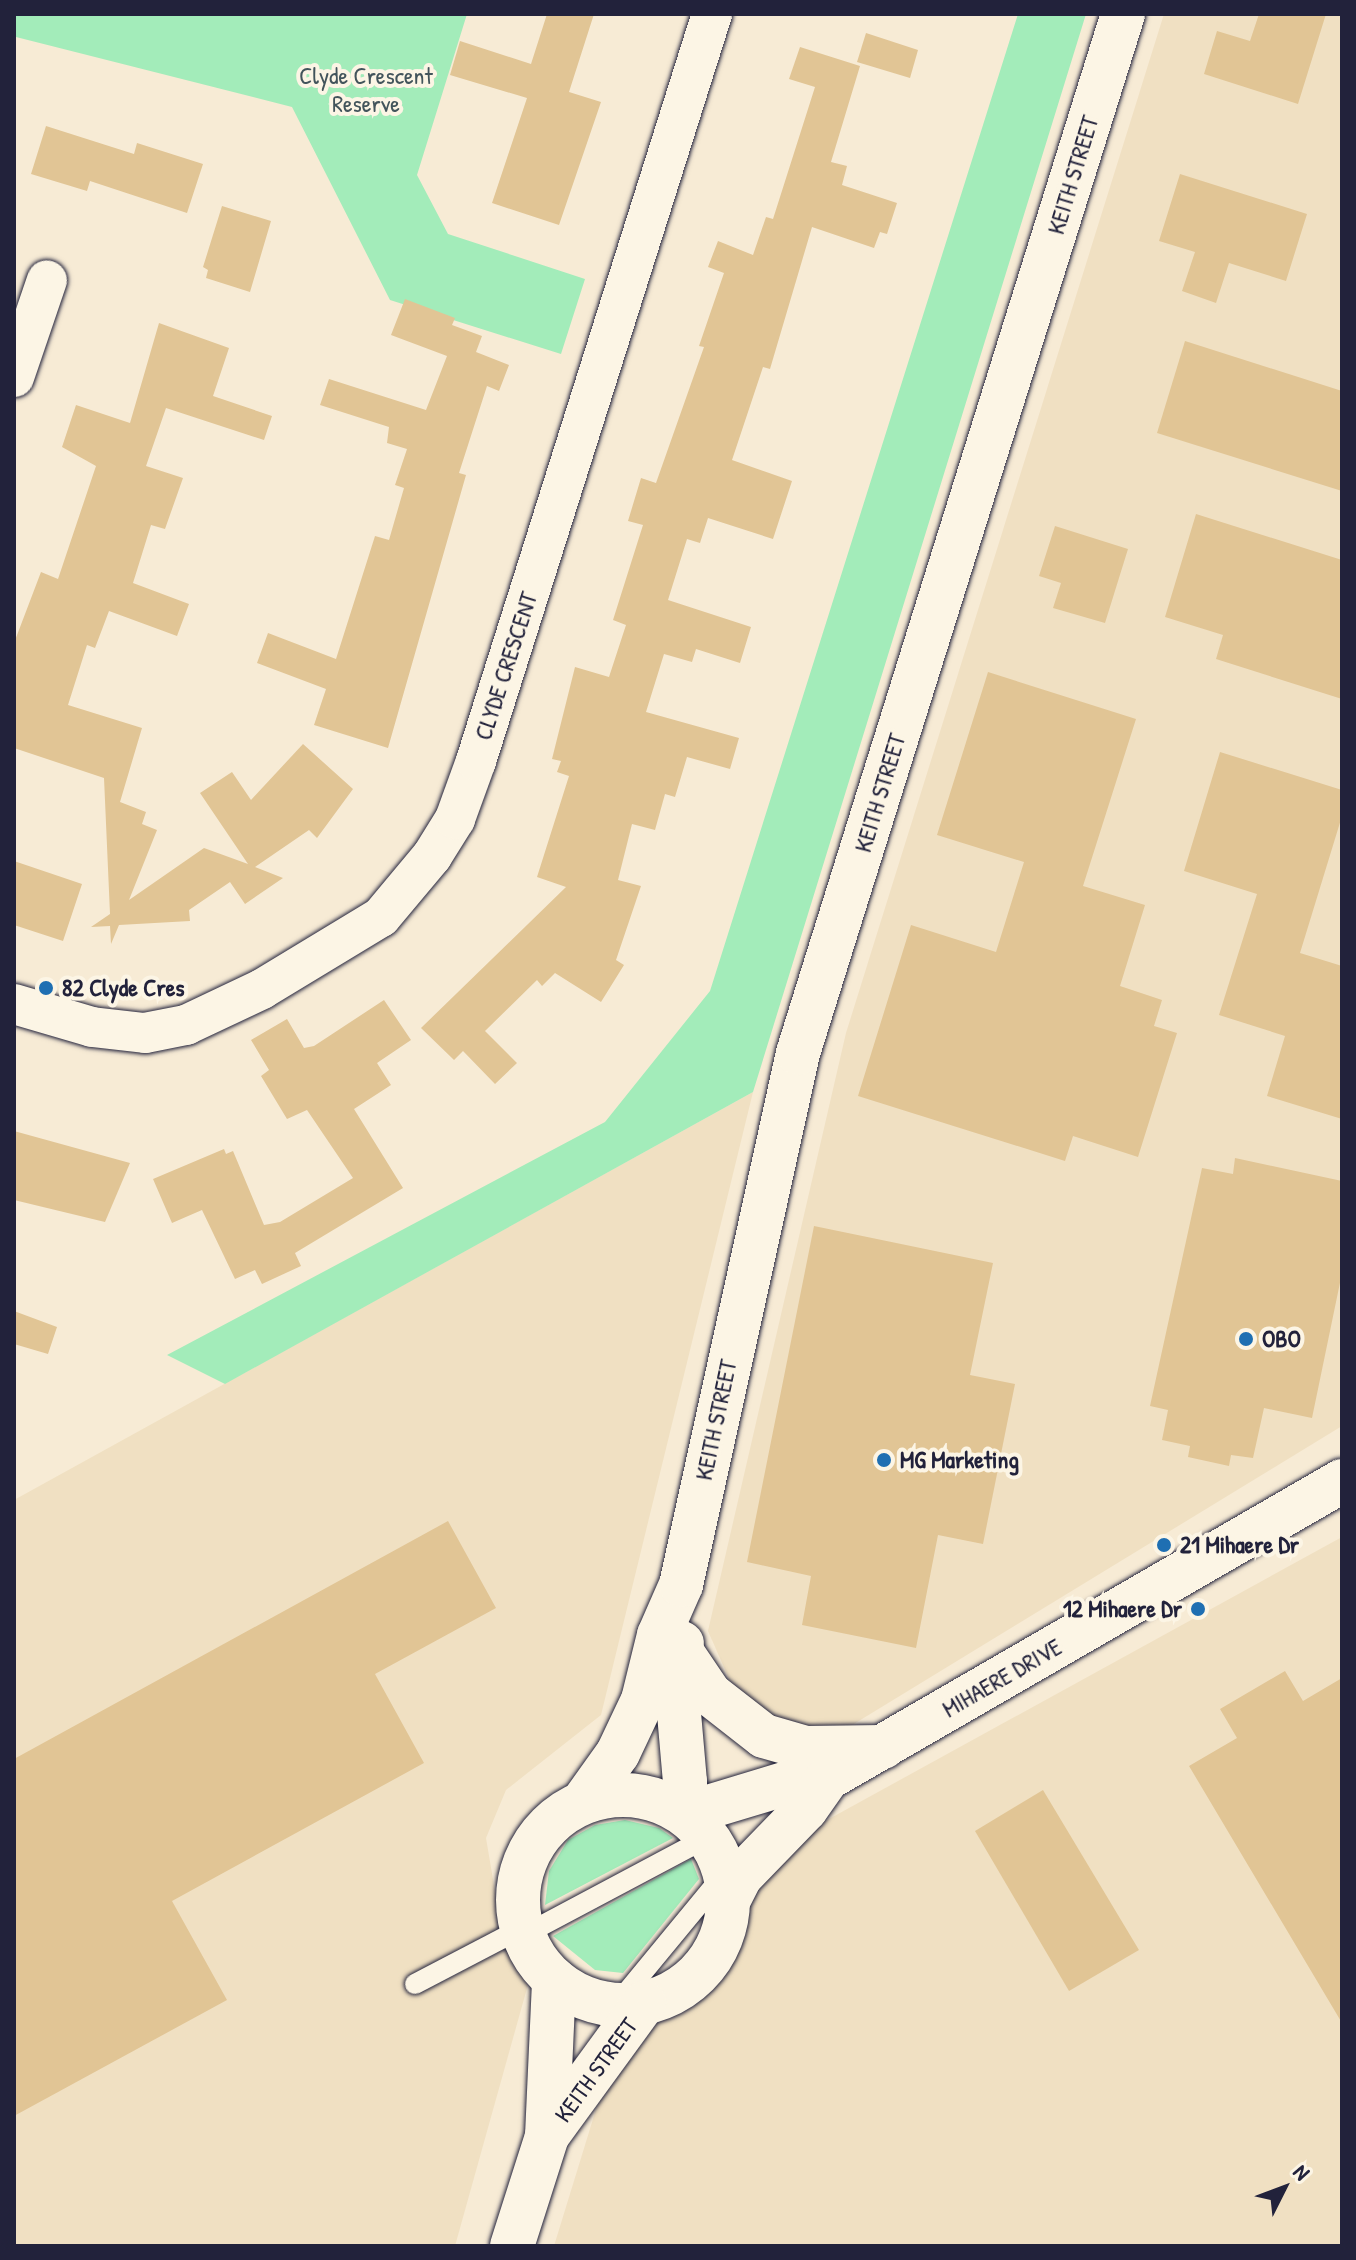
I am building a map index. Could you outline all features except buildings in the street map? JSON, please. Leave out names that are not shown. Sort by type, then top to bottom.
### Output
[{"type":"street","name":"CLYDE CRESCENT","points":[[14,1004],[92,1027],[132,1032],[186,1025],[262,989],[381,917],[432,856],[455,819],[476,761],[712,14]]},
{"type":"street","name":"KEITH STREET","points":[[583,1802],[618,1753],[643,1700],[659,1635],[681,1585],[798,1053],[1123,14]]},
{"type":"street","points":[[14,377],[47,280]]},
{"type":"street","name":"MIHAERE DRIVE","points":[[828,1778],[806,1809],[741,1876],[706,1847],[791,1782],[828,1778],[1342,1481]]},
{"type":"street","name":"KEITH STREET","points":[[681,1585],[683,1654],[677,1691],[685,1782],[706,1847]]},
{"type":"street","points":[[683,1654],[710,1694],[764,1736],[806,1748],[883,1747]]},
{"type":"street","points":[[634,1794],[706,1847],[713,1955],[683,1986],[630,2004],[593,2001],[554,1979],[523,1932],[518,1903],[528,1853],[560,1814],[583,1802],[634,1794]]},
{"type":"street","name":"KEITH STREET","points":[[547,2136],[554,1979]]},
{"type":"street","name":"KEITH STREET","points":[[512,2246],[547,2136],[630,2004]]},
{"type":"lane","points":[[415,1984],[706,1847]]},
{"type":"shaded area","points":[[1164,14],[1342,14],[1342,1426],[844,1730],[772,1723],[734,1690],[708,1631],[846,1033]]},
{"type":"shaded area","points":[[753,1092],[601,1715],[506,1790],[486,1838],[501,1927],[529,1981],[455,2246],[14,2246],[14,1500]]},
{"type":"shaded area","points":[[1342,1537],[1342,2246],[554,2246],[621,2028],[778,1847]]},
{"type":"green space","name":"Clyde Crescent Reserve","points":[[14,14],[467,14],[417,175],[448,234],[585,279],[561,354],[390,300],[292,107],[16,37]]},
{"type":"green space","points":[[1018,14],[1086,14],[753,1092],[225,1384],[167,1355],[605,1122],[710,991]]},
{"type":"green space","points":[[625,1820],[659,1828],[673,1838],[545,1905],[549,1871],[568,1840],[595,1825]]},
{"type":"green space","points":[[691,1859],[699,1879],[623,1973],[595,1970],[553,1936]]},
{"type":"place","name":"82 Clyde Cres","points":[[46,988]]},
{"type":"place","name":"OBO","points":[[1246,1339]]},
{"type":"place","name":"MG Marketing","points":[[884,1460]]},
{"type":"place","name":"21 Mihaere Dr","points":[[1164,1545]]},
{"type":"place","name":"12 Mihaere Dr","points":[[1198,1609]]}]
